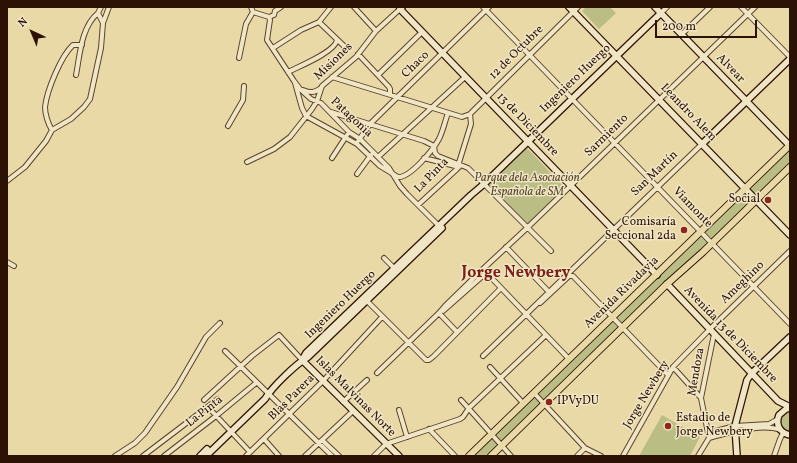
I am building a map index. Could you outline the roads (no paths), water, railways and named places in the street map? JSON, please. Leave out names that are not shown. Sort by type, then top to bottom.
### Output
[{"type":"main road","name":"Alvear","points":[[655,7],[790,146]]},
{"type":"main road","name":"13 de Diciembre","points":[[400,8],[656,275]]},
{"type":"main road","name":"Leandro Alem","points":[[571,9],[790,235]]},
{"type":"main road","name":"Ingeniero Huergo","points":[[206,456],[263,397],[268,394],[302,360],[306,353],[661,13]]},
{"type":"main road","name":"San Martín","points":[[702,144],[790,58]]},
{"type":"main road","name":"Avenida Rivadavia","points":[[469,456],[790,146]]},
{"type":"main road","name":"Avenida Rivadavia","points":[[491,456],[667,284],[712,243],[790,167]]},
{"type":"main road","name":"Ingeniero Huergo","points":[[302,360],[308,357],[367,301],[474,197],[484,184]]},
{"type":"main road","name":"Avenida 13 de Diciembre","points":[[667,284],[778,400]]},
{"type":"main road","points":[[737,456],[735,428],[747,380],[752,373],[790,336]]},
{"type":"main road","name":"Islas Malvinas Norte","points":[[302,360],[343,402],[400,456]]},
{"type":"main road","points":[[778,400],[790,408],[782,412],[778,418],[778,424],[782,431],[790,435]]},
{"type":"main road","points":[[778,400],[782,407],[782,412]]},
{"type":"main road","name":"Ingeniero Huergo","points":[[200,456],[230,431]]},
{"type":"street","points":[[76,75],[85,33],[93,17],[98,13],[101,7]]},
{"type":"street","points":[[7,180],[24,167],[46,141],[52,130],[71,119],[84,107],[90,98],[101,48],[103,23],[109,7]]},
{"type":"street","points":[[251,7],[253,12]]},
{"type":"street","points":[[253,12],[269,17],[274,15],[275,11],[281,7]]},
{"type":"street","points":[[272,48],[301,30],[319,22],[331,7]]},
{"type":"street","points":[[354,7],[376,31]]},
{"type":"street","name":"12 de Octubre","points":[[470,114],[530,55],[571,9],[578,7]]},
{"type":"street","name":"Ingeniero Huergo","points":[[661,13],[667,7]]},
{"type":"street","points":[[681,34],[710,7]]},
{"type":"street","points":[[741,7],[790,58]]},
{"type":"street","name":"Sarmiento","points":[[377,373],[439,313],[448,307],[485,271],[506,247],[755,7]]},
{"type":"street","name":"Misiones","points":[[247,162],[274,149],[284,142],[301,124],[317,101],[321,88],[358,54],[376,31],[400,8]]},
{"type":"street","name":"Chaco","points":[[357,144],[370,124],[486,8]]},
{"type":"street","name":"Viamonte","points":[[486,8],[790,324]]},
{"type":"street","points":[[239,58],[246,24],[253,12]]},
{"type":"street","points":[[98,13],[103,23]]},
{"type":"street","name":"Patagonia","points":[[269,17],[270,20],[267,38],[294,82],[311,99],[321,103],[350,132],[360,139],[389,168],[400,186],[439,226]]},
{"type":"street","points":[[319,22],[344,46]]},
{"type":"street","points":[[378,75],[422,32]]},
{"type":"street","points":[[288,72],[324,54],[335,45],[337,40]]},
{"type":"street","points":[[52,130],[48,125],[45,108],[48,94],[56,72],[68,50],[73,45],[82,45]]},
{"type":"street","points":[[358,54],[389,87],[390,94]]},
{"type":"street","points":[[332,77],[462,117],[470,114]]},
{"type":"street","points":[[378,157],[465,77]]},
{"type":"street","points":[[294,82],[306,116],[357,144],[380,166],[393,175],[400,177],[404,176],[424,158],[434,146],[438,140],[448,112]]},
{"type":"street","points":[[228,126],[243,100],[244,86]]},
{"type":"street","points":[[300,89],[315,92],[321,88]]},
{"type":"street","points":[[330,112],[424,141],[434,146],[438,156],[458,165]]},
{"type":"street","name":"La Pinta","points":[[418,205],[458,165],[471,124],[470,114]]},
{"type":"street","points":[[332,158],[350,132]]},
{"type":"street","name":"San Martín","points":[[483,356],[536,305],[548,291],[614,230],[702,144]]},
{"type":"street","points":[[357,174],[373,152]]},
{"type":"street","points":[[424,158],[466,167],[550,251]]},
{"type":"street","points":[[506,247],[548,291]]},
{"type":"street","name":"Ameghino","points":[[710,329],[790,251]]},
{"type":"street","points":[[384,258],[395,269]]},
{"type":"street","points":[[7,262],[14,266]]},
{"type":"street","points":[[485,271],[569,359]]},
{"type":"street","name":"San Martín","points":[[536,305],[544,300],[569,276],[573,276],[613,317]]},
{"type":"street","points":[[367,301],[408,343],[426,360],[429,360],[501,288]]},
{"type":"street","points":[[439,313],[457,332]]},
{"type":"street","name":"Blas Parera","points":[[246,456],[323,381],[382,317]]},
{"type":"street","points":[[613,317],[668,376]]},
{"type":"street","points":[[115,456],[143,436],[177,387],[206,337],[220,323]]},
{"type":"street","name":"Jorge Newbery","points":[[623,456],[673,367],[710,329]]},
{"type":"street","name":"Mendoza","points":[[708,435],[701,398],[714,334]]},
{"type":"street","name":"Islas Malvinas Norte","points":[[241,368],[252,356],[279,335],[302,360]]},
{"type":"street","points":[[374,456],[386,444],[463,417],[469,408],[546,335]]},
{"type":"street","points":[[224,351],[289,415],[320,442],[339,456]]},
{"type":"street","points":[[490,367],[523,403]]},
{"type":"street","points":[[673,367],[701,398]]},
{"type":"street","points":[[204,400],[241,368]]},
{"type":"street","points":[[343,402],[367,380]]},
{"type":"street","name":"La Pinta","points":[[164,456],[256,383]]},
{"type":"street","points":[[534,393],[585,448],[601,456]]},
{"type":"street","points":[[143,456],[218,399]]},
{"type":"street","points":[[461,400],[511,456]]},
{"type":"street","points":[[208,407],[250,452]]},
{"type":"street","points":[[399,410],[407,437]]},
{"type":"street","points":[[305,456],[353,411]]},
{"type":"street","points":[[698,456],[708,435],[735,428],[769,424],[778,418]]},
{"type":"street","points":[[735,428],[770,428],[782,431],[774,456]]},
{"type":"street","points":[[429,429],[455,456]]},
{"type":"street","points":[[264,439],[279,456]]},
{"type":"street","points":[[320,442],[332,456]]},
{"type":"street","points":[[577,456],[585,448]]},
{"type":"place","name":"Social","points":[[768,200]]},
{"type":"place","name":"Comisaría Seccional 2da","points":[[684,230]]},
{"type":"place","name":"IPVyDU","points":[[549,402]]},
{"type":"place","name":"Estadio de Jorge Newbery","points":[[668,426]]},
{"type":"district","name":"Jorge Newbery","points":[[516,274]]},
{"type":"park label","name":"Parque dela Asociación Española de SM","points":[[527,186]]}]
